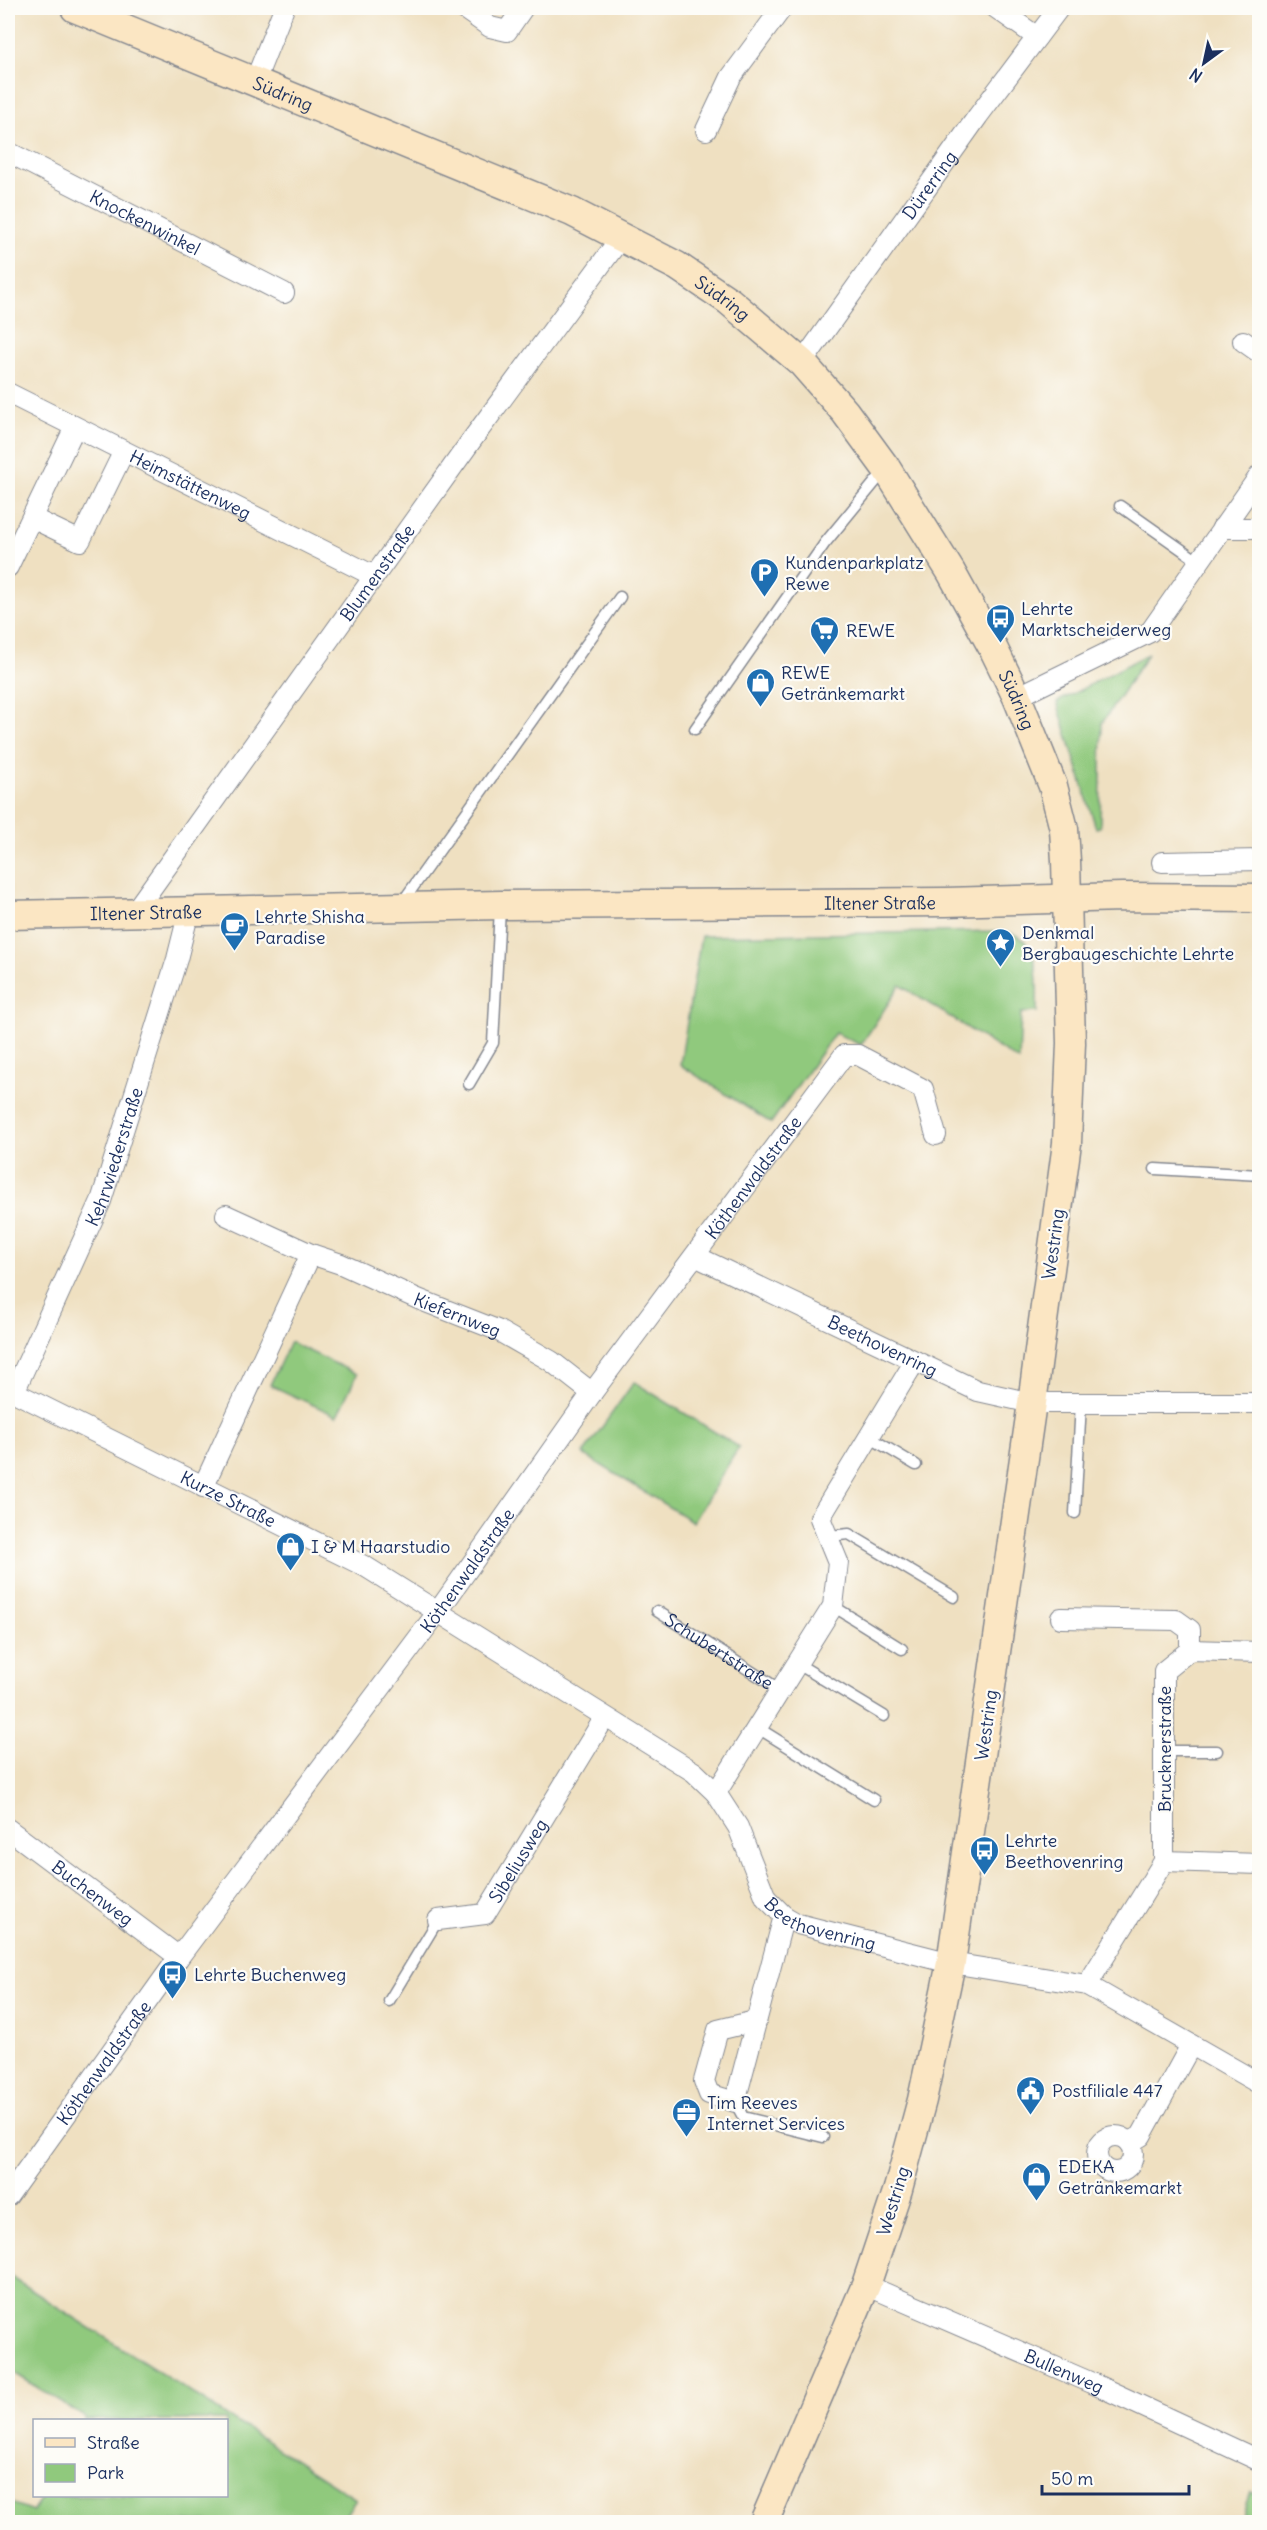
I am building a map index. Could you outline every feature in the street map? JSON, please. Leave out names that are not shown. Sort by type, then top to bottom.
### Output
[{"type":"street","name":"Südring","points":[[75,8],[572,212],[622,236],[677,266],[729,301],[802,363],[845,412],[886,468],[951,572],[1017,697],[1053,786],[1064,830],[1066,898]]},
{"type":"street","points":[[255,81],[284,8]]},
{"type":"street","points":[[463,8],[490,27],[507,31],[524,8]]},
{"type":"street","points":[[706,130],[732,77],[782,8]]},
{"type":"street","points":[[996,8],[1037,36]]},
{"type":"street","name":"Dürerring","points":[[802,363],[978,116],[1059,8]]},
{"type":"street","name":"Knockenwinkel","points":[[8,152],[284,293]]},
{"type":"street","name":"Blumenstraße","points":[[135,911],[374,576],[622,236]]},
{"type":"street","points":[[1243,341],[1260,353]]},
{"type":"street","name":"Heimstättenweg","points":[[8,393],[123,453],[374,576]]},
{"type":"street","points":[[8,567],[75,428]]},
{"type":"street","points":[[32,518],[80,541],[123,453]]},
{"type":"street","points":[[1017,697],[1150,632],[1260,475]]},
{"type":"street","points":[[1222,528],[1260,528]]},
{"type":"street","points":[[1162,862],[1260,860]]},
{"type":"street","name":"Westring","points":[[764,2523],[866,2285],[898,2190],[922,2100],[951,1963],[1067,1143],[1071,1043],[1066,898]]},
{"type":"street","name":"Iltener Straße","points":[[8,915],[501,904],[1260,898]]},
{"type":"street","name":"Kehrwiederstraße","points":[[10,1394],[101,1201],[177,959],[189,911]]},
{"type":"street","name":"Köthenwaldstraße","points":[[8,2196],[179,1957],[437,1613],[592,1393],[844,1055],[858,1055],[923,1089],[936,1135]]},
{"type":"street","name":"Kiefernweg","points":[[226,1215],[311,1254],[341,1264],[418,1299],[497,1330],[551,1361],[592,1393]]},
{"type":"street","points":[[203,1487],[311,1254]]},
{"type":"street","name":"Beethovenring","points":[[695,1256],[978,1391],[1032,1403],[1260,1403]]},
{"type":"street","name":"Schubertstraße","points":[[716,1793],[833,1606],[838,1562],[820,1518],[915,1361]]},
{"type":"street","name":"Kurze Straße","points":[[10,1394],[366,1567],[437,1613]]},
{"type":"street","name":"Beethovenring","points":[[437,1613],[694,1772],[716,1793],[738,1827],[766,1898],[784,1916],[798,1924],[951,1963],[1087,1985],[1260,2085]]},
{"type":"street","points":[[1061,1618],[1176,1620],[1190,1630],[1190,1650],[1260,1652]]},
{"type":"street","name":"Brucknerstraße","points":[[1164,1861],[1164,1671],[1190,1650]]},
{"type":"street","name":"Sibeliusweg","points":[[438,1920],[485,1914],[606,1717]]},
{"type":"street","name":"Buchenweg","points":[[8,1829],[179,1957]]},
{"type":"street","points":[[1087,1985],[1164,1861],[1260,1864]]},
{"type":"street","points":[[755,2021],[718,2030],[704,2081],[709,2094],[735,2102],[784,1916]]},
{"type":"street","points":[[1129,2143],[1141,2136],[1191,2045]]},
{"type":"street","name":"Bullenweg","points":[[866,2285],[1092,2383],[1260,2461]]},
{"type":"lane","points":[[695,729],[825,543],[886,468]]},
{"type":"lane","points":[[1120,506],[1198,561]]},
{"type":"lane","points":[[399,906],[620,597]]},
{"type":"lane","points":[[470,1084],[493,1043],[501,904]]},
{"type":"lane","points":[[1155,1169],[1244,1172],[1260,1175]]},
{"type":"lane","points":[[1075,1513],[1081,1403]]},
{"type":"lane","points":[[869,1437],[916,1466]]},
{"type":"lane","points":[[829,1536],[849,1534],[954,1597]]},
{"type":"lane","points":[[833,1606],[902,1650]]},
{"type":"lane","name":"Schubertstraße","points":[[657,1611],[782,1690]]},
{"type":"lane","name":"Schubertstraße","points":[[798,1664],[884,1716]]},
{"type":"lane","points":[[758,1728],[874,1800]]},
{"type":"lane","points":[[1163,1751],[1217,1751]]},
{"type":"lane","name":"Sibeliusweg","points":[[389,2001],[438,1920]]},
{"type":"lane","points":[[735,2102],[743,2117],[823,2137]]},
{"type":"green space","points":[[1148,654],[1102,723],[1100,827],[1096,828],[1057,702]]},
{"type":"green space","points":[[999,931],[1016,935],[1025,942],[1031,951],[1036,971],[1037,1012],[1021,1013],[1019,1061],[900,985],[861,1045],[835,1033],[771,1123],[680,1065],[701,936]]},
{"type":"green space","points":[[290,1342],[357,1374],[337,1416],[270,1385]]},
{"type":"green space","points":[[634,1382],[739,1447],[693,1522],[583,1454]]},
{"type":"green space","points":[[8,2275],[356,2499],[341,2522],[8,2522],[8,2502],[33,2511],[42,2497],[228,2497],[228,2419],[86,2419],[8,2369]]},
{"type":"green space","points":[[1250,2492],[1259,2496],[1259,2522],[1240,2522]]},
{"type":"place","name":"Kundenparkplatz Rewe","points":[[764,598]]},
{"type":"place","name":"Lehrte Marktscheiderweg","points":[[1000,644]]},
{"type":"place","name":"REWE","points":[[825,656]]},
{"type":"place","name":"REWE Getränkemarkt","points":[[760,708]]},
{"type":"place","name":"Lehrte Shisha Paradise","points":[[234,952]]},
{"type":"place","name":"Denkmal Bergbaugeschichte Lehrte","points":[[1001,968]]},
{"type":"place","name":"I & M Haarstudio","points":[[290,1572]]},
{"type":"place","name":"Lehrte Beethovenring","points":[[984,1876]]},
{"type":"place","name":"Lehrte Buchenweg","points":[[173,2000]]},
{"type":"place","name":"Postfiliale 447","points":[[1031,2116]]},
{"type":"place","name":"Tim Reeves Internet Services","points":[[686,2138]]},
{"type":"place","name":"EDEKA Getränkemarkt","points":[[1037,2202]]}]
